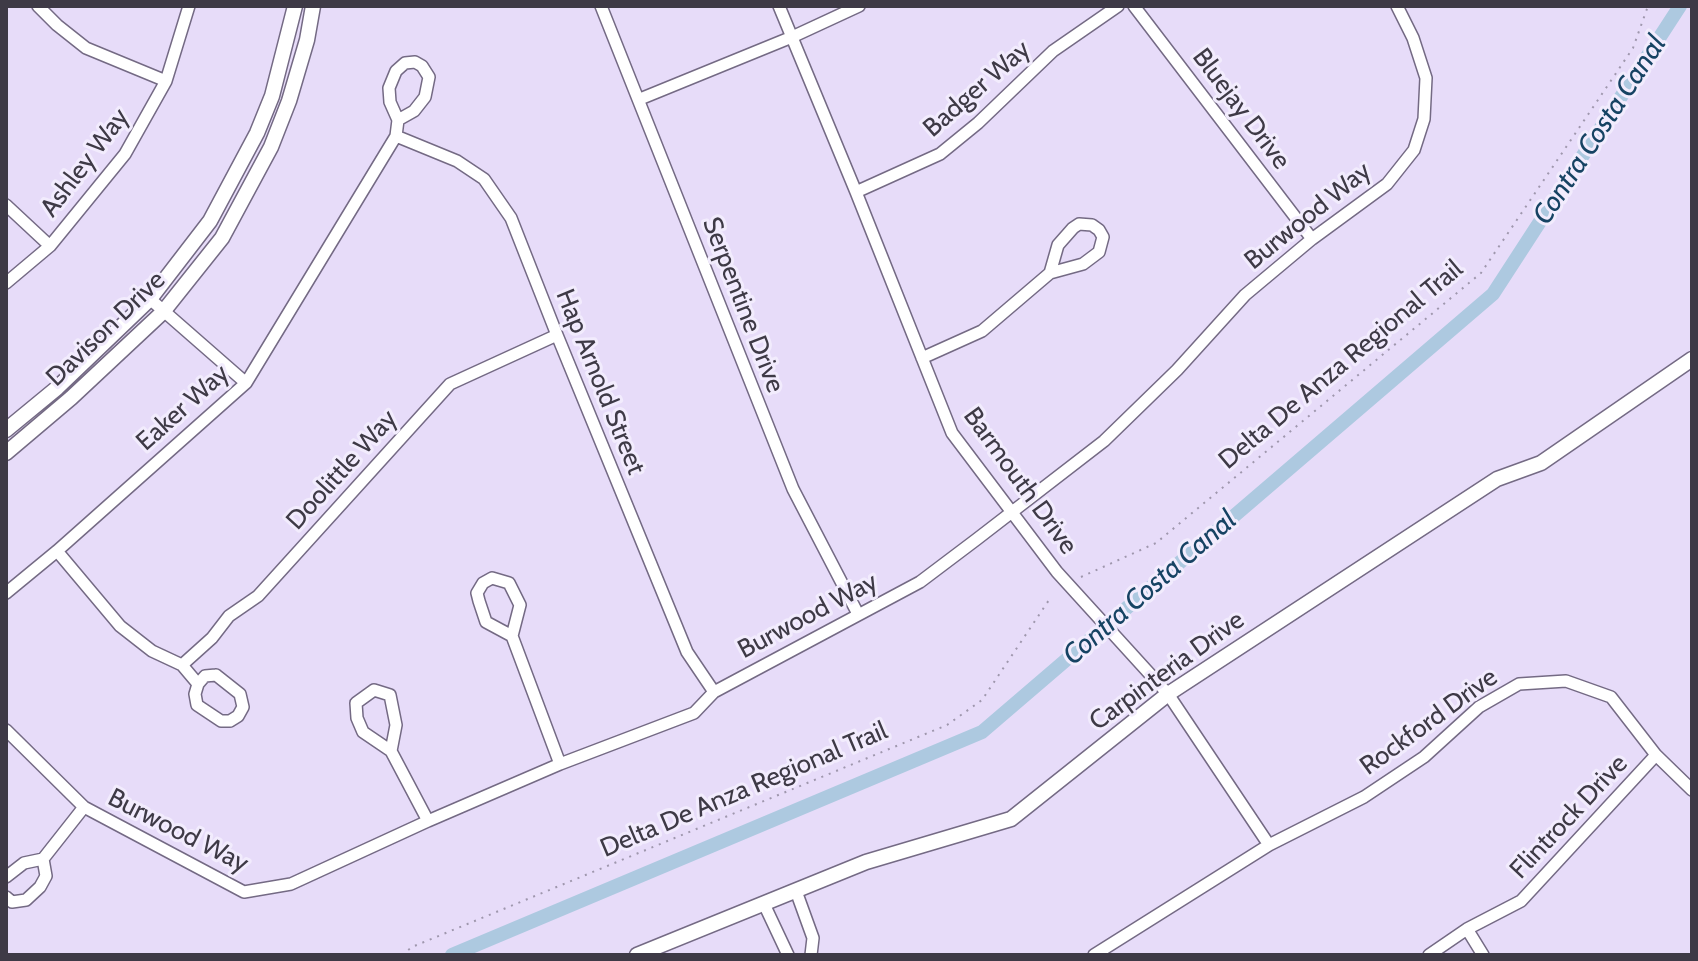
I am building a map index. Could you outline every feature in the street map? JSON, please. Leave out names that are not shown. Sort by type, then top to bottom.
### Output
[{"type":"street","points":[[38,6],[86,48],[166,81]]},
{"type":"street","name":"Ashley Way","points":[[6,283],[50,246],[125,154],[166,81],[189,6]]},
{"type":"street","name":"Davison Drive","points":[[6,430],[57,388],[150,299],[210,221],[257,133],[272,96],[295,6]]},
{"type":"street","name":"Davison Drive","points":[[6,453],[71,398],[163,312],[222,238],[271,147],[298,71],[313,6]]},
{"type":"street","name":"Serpentine Drive","points":[[601,6],[793,489],[858,614]]},
{"type":"street","name":"Barmouth Drive","points":[[779,6],[952,433],[1057,572],[1168,694],[1269,845]]},
{"type":"street","points":[[640,99],[859,6]]},
{"type":"street","name":"Badger Way","points":[[856,192],[940,154],[978,123],[1053,51],[1118,6]]},
{"type":"street","name":"Bluejay Drive","points":[[1134,6],[1312,239]]},
{"type":"street","name":"Burwood Way","points":[[6,730],[84,807],[244,892],[291,884],[560,764],[694,713],[714,692],[920,582],[1104,441],[1177,370],[1245,295],[1312,239],[1387,184],[1414,150],[1424,119],[1426,78],[1413,38],[1397,6]]},
{"type":"street","points":[[396,136],[398,120],[390,102],[389,88],[396,71],[405,63],[415,62],[429,77],[425,97],[414,111],[398,120]]},
{"type":"street","name":"Hap Arnold Street","points":[[396,136],[457,161],[484,179],[511,218],[687,652],[714,692]]},
{"type":"street","name":"Eaker Way","points":[[6,593],[246,383],[396,136]]},
{"type":"street","points":[[6,205],[50,246]]},
{"type":"street","points":[[922,358],[982,331],[1050,273],[1083,264],[1099,252],[1103,237],[1099,230],[1092,225],[1079,224],[1073,228],[1058,245],[1050,273]]},
{"type":"street","points":[[150,299],[163,312],[176,318],[246,383]]},
{"type":"street","name":"Doolittle Way","points":[[182,665],[212,638],[229,616],[258,596],[450,384],[557,335]]},
{"type":"street","name":"Carpinteria Drive","points":[[637,955],[866,862],[1011,819],[1168,694],[1497,479],[1541,463],[1692,359]]},
{"type":"street","points":[[57,551],[120,626],[152,651],[182,665],[198,684]]},
{"type":"street","points":[[512,636],[486,622],[477,593],[483,583],[492,578],[509,583],[520,605],[512,636],[560,764]]},
{"type":"street","points":[[216,675],[240,694],[243,707],[238,716],[230,721],[221,721],[197,705],[195,694],[198,684],[205,676],[216,675]]},
{"type":"street","name":"Rockford Drive","points":[[1094,955],[1269,845],[1364,797],[1424,757],[1479,707],[1519,684],[1566,681],[1611,697],[1656,755],[1692,790]]},
{"type":"street","points":[[391,751],[396,725],[390,695],[374,690],[356,703],[357,718],[363,732],[391,751],[428,821]]},
{"type":"street","name":"Flintrock Drive","points":[[1429,955],[1467,929],[1521,901],[1656,755]]},
{"type":"street","points":[[6,877],[24,863],[43,859],[84,807]]},
{"type":"street","points":[[6,897],[12,902],[26,900],[40,887],[46,876],[43,859]]},
{"type":"street","points":[[796,891],[813,938],[811,955]]},
{"type":"street","points":[[764,904],[788,955]]},
{"type":"street","points":[[1467,929],[1483,955]]},
{"type":"path","name":"Delta De Anza Regional Trail","points":[[1081,577],[1156,543],[1481,273],[1633,48],[1648,6]]},
{"type":"path","name":"Delta De Anza Regional Trail","points":[[402,955],[412,947],[947,725],[982,700],[1051,597]]},
{"type":"waterway","name":"Contra Costa Canal","points":[[452,955],[982,732],[1493,294],[1680,6]]}]
